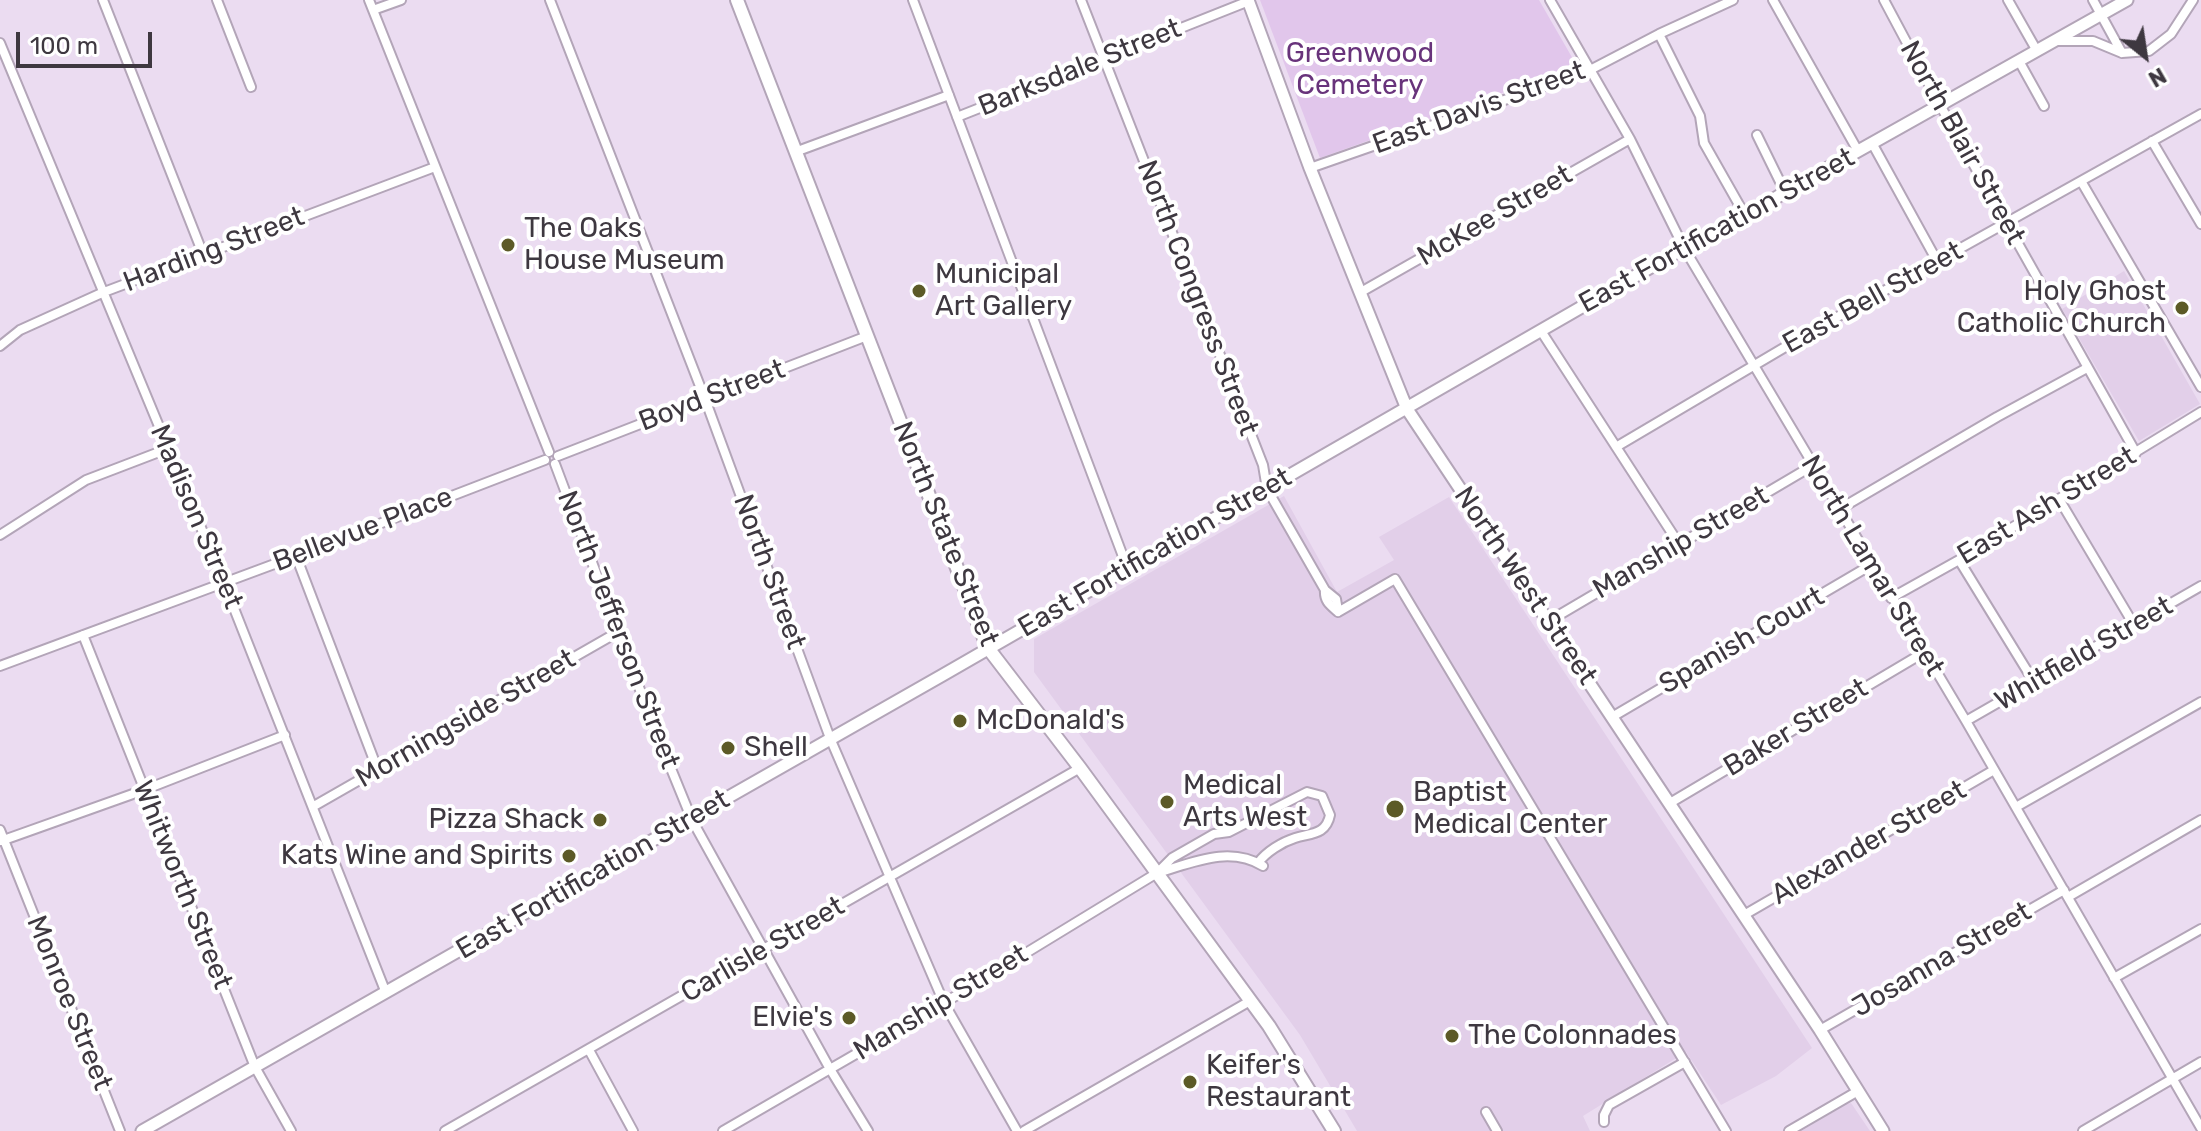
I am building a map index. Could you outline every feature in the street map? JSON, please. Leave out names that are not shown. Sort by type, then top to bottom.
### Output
[{"type":"main road","name":"North State Street","points":[[737,0],[988,648],[1275,1034],[1334,1131]]},
{"type":"street","points":[[103,0],[203,254]]},
{"type":"street","points":[[217,0],[251,87]]},
{"type":"street","name":"North Jefferson Street","points":[[369,0],[552,458],[692,820],[830,1069],[868,1131]]},
{"type":"street","points":[[373,10],[401,0]]},
{"type":"street","name":"North Street","points":[[550,0],[705,399],[830,738],[944,1003],[1017,1131]]},
{"type":"street","points":[[913,0],[1127,567]]},
{"type":"street","name":"North Congress Street","points":[[1081,0],[1263,465],[1267,489],[1325,590],[1325,597],[1338,612],[1395,579],[1726,1131]]},
{"type":"street","name":"Barksdale Street","points":[[957,117],[1248,0]]},
{"type":"street","name":"North West Street","points":[[1248,0],[1310,168],[1407,409],[1820,1030],[1883,1131]]},
{"type":"street","name":"North Lamar Street","points":[[1550,0],[1630,139],[1684,248],[1966,721],[2201,1128]]},
{"type":"street","name":"East Davis Street","points":[[1310,168],[1590,70],[1733,0]]},
{"type":"street","points":[[1773,0],[1858,151]]},
{"type":"street","name":"North Blair Street","points":[[1884,0],[2005,224],[2136,453]]},
{"type":"street","points":[[2008,0],[2037,51]]},
{"type":"street","points":[[2093,0],[2122,53]]},
{"type":"street","name":"East Fortification Street","points":[[142,1131],[692,820],[1684,248],[1746,217],[1785,192],[2127,0]]},
{"type":"street","points":[[2055,41],[2093,41],[2122,53],[2149,51],[2171,34],[2193,0]]},
{"type":"street","points":[[1659,34],[1700,116],[1704,143],[1746,217]]},
{"type":"street","name":"Madison Street","points":[[0,43],[224,583],[386,993]]},
{"type":"street","points":[[2019,61],[2044,106]]},
{"type":"street","name":"Barksdale Street","points":[[795,152],[949,95]]},
{"type":"street","name":"East Bell Street","points":[[1616,447],[1754,365],[2201,114]]},
{"type":"street","points":[[1757,135],[1785,192]]},
{"type":"street","name":"McKee Street","points":[[1361,292],[1630,139]]},
{"type":"street","points":[[2152,141],[2201,224]]},
{"type":"street","points":[[1872,143],[1937,261]]},
{"type":"street","name":"Harding Street","points":[[0,346],[20,330],[104,292],[435,167]]},
{"type":"street","points":[[2081,181],[2201,387]]},
{"type":"street","points":[[1541,331],[1679,544]]},
{"type":"street","name":"Boyd Street","points":[[552,458],[867,336]]},
{"type":"street","points":[[1838,510],[2087,368]]},
{"type":"street","name":"East Ash Street","points":[[1891,598],[1959,560],[2201,412]]},
{"type":"street","points":[[0,535],[86,480],[167,449]]},
{"type":"street","name":"Bellevue Place","points":[[0,666],[552,458]]},
{"type":"street","name":"Manship Street","points":[[1549,621],[1812,466]]},
{"type":"street","points":[[2059,499],[2134,625]]},
{"type":"street","points":[[296,556],[377,768]]},
{"type":"street","points":[[1959,560],[2034,682]]},
{"type":"street","name":"Spanish Court","points":[[1612,717],[1871,565]]},
{"type":"street","name":"Whitfield Street","points":[[1966,721],[2201,586]]},
{"type":"street","name":"Morningside Street","points":[[314,806],[618,632]]},
{"type":"street","name":"Whitworth Street","points":[[83,635],[255,1067],[291,1131]]},
{"type":"street","name":"Baker Street","points":[[1670,803],[1923,653]]},
{"type":"street","points":[[2016,807],[2201,702]]},
{"type":"street","points":[[1,837],[144,790],[285,735]]},
{"type":"street","name":"Carlisle Street","points":[[445,1131],[1080,768]]},
{"type":"street","name":"Alexander Street","points":[[1744,915],[1994,770]]},
{"type":"street","name":"Manship Street","points":[[723,1131],[944,1003],[1157,873],[1222,856],[1260,865],[1264,856],[1294,838],[1315,834],[1326,827],[1330,815],[1322,796],[1307,792],[1229,832],[1214,834],[1172,858],[1157,873]]},
{"type":"street","name":"Josanna Street","points":[[1820,1030],[2201,820]]},
{"type":"street","name":"Monroe Street","points":[[1,837],[120,1131]]},
{"type":"street","points":[[2114,978],[2201,929]]},
{"type":"street","points":[[1024,1131],[1250,1001]]},
{"type":"street","points":[[589,1050],[633,1131]]},
{"type":"street","points":[[1604,1122],[1605,1110],[1609,1105],[1685,1062]]},
{"type":"street","points":[[2083,1131],[2201,1062]]},
{"type":"street","points":[[1789,1131],[1858,1091]]},
{"type":"street","points":[[1486,1112],[1497,1131]]},
{"type":"shaded area","points":[[2124,271],[2200,404],[2139,441],[2062,309]]},
{"type":"shaded area","name":"Baptist Medical Center","points":[[1284,496],[1337,592],[1394,560],[1379,537],[1449,497],[1812,1048],[1776,1076],[1721,1105],[1686,1052],[1583,1116],[1590,1131],[1357,1131],[1300,1035],[1034,672],[1034,639]]},
{"type":"shaded area","points":[[1851,1103],[1870,1131],[1801,1131],[1847,1104]]},
{"type":"green space","name":"Greenwood Cemetery","points":[[1260,0],[1539,0],[1577,66],[1320,158]]},
{"type":"place","name":"The Oaks House Museum","points":[[508,245]]},
{"type":"place","name":"Municipal Art Gallery","points":[[919,291]]},
{"type":"place","name":"Holy Ghost Catholic Church","points":[[2182,308]]},
{"type":"place","name":"McDonald's","points":[[960,721]]},
{"type":"place","name":"Shell","points":[[728,748]]},
{"type":"place","name":"Medical Arts West","points":[[1167,802]]},
{"type":"place","name":"Baptist Medical Center","points":[[1395,809]]},
{"type":"place","name":"Pizza Shack","points":[[600,820]]},
{"type":"place","name":"Kats Wine and Spirits","points":[[569,856]]},
{"type":"place","name":"Elvie's","points":[[849,1018]]},
{"type":"place","name":"The Colonnades","points":[[1452,1036]]},
{"type":"place","name":"Keifer's Restaurant","points":[[1190,1082]]}]
